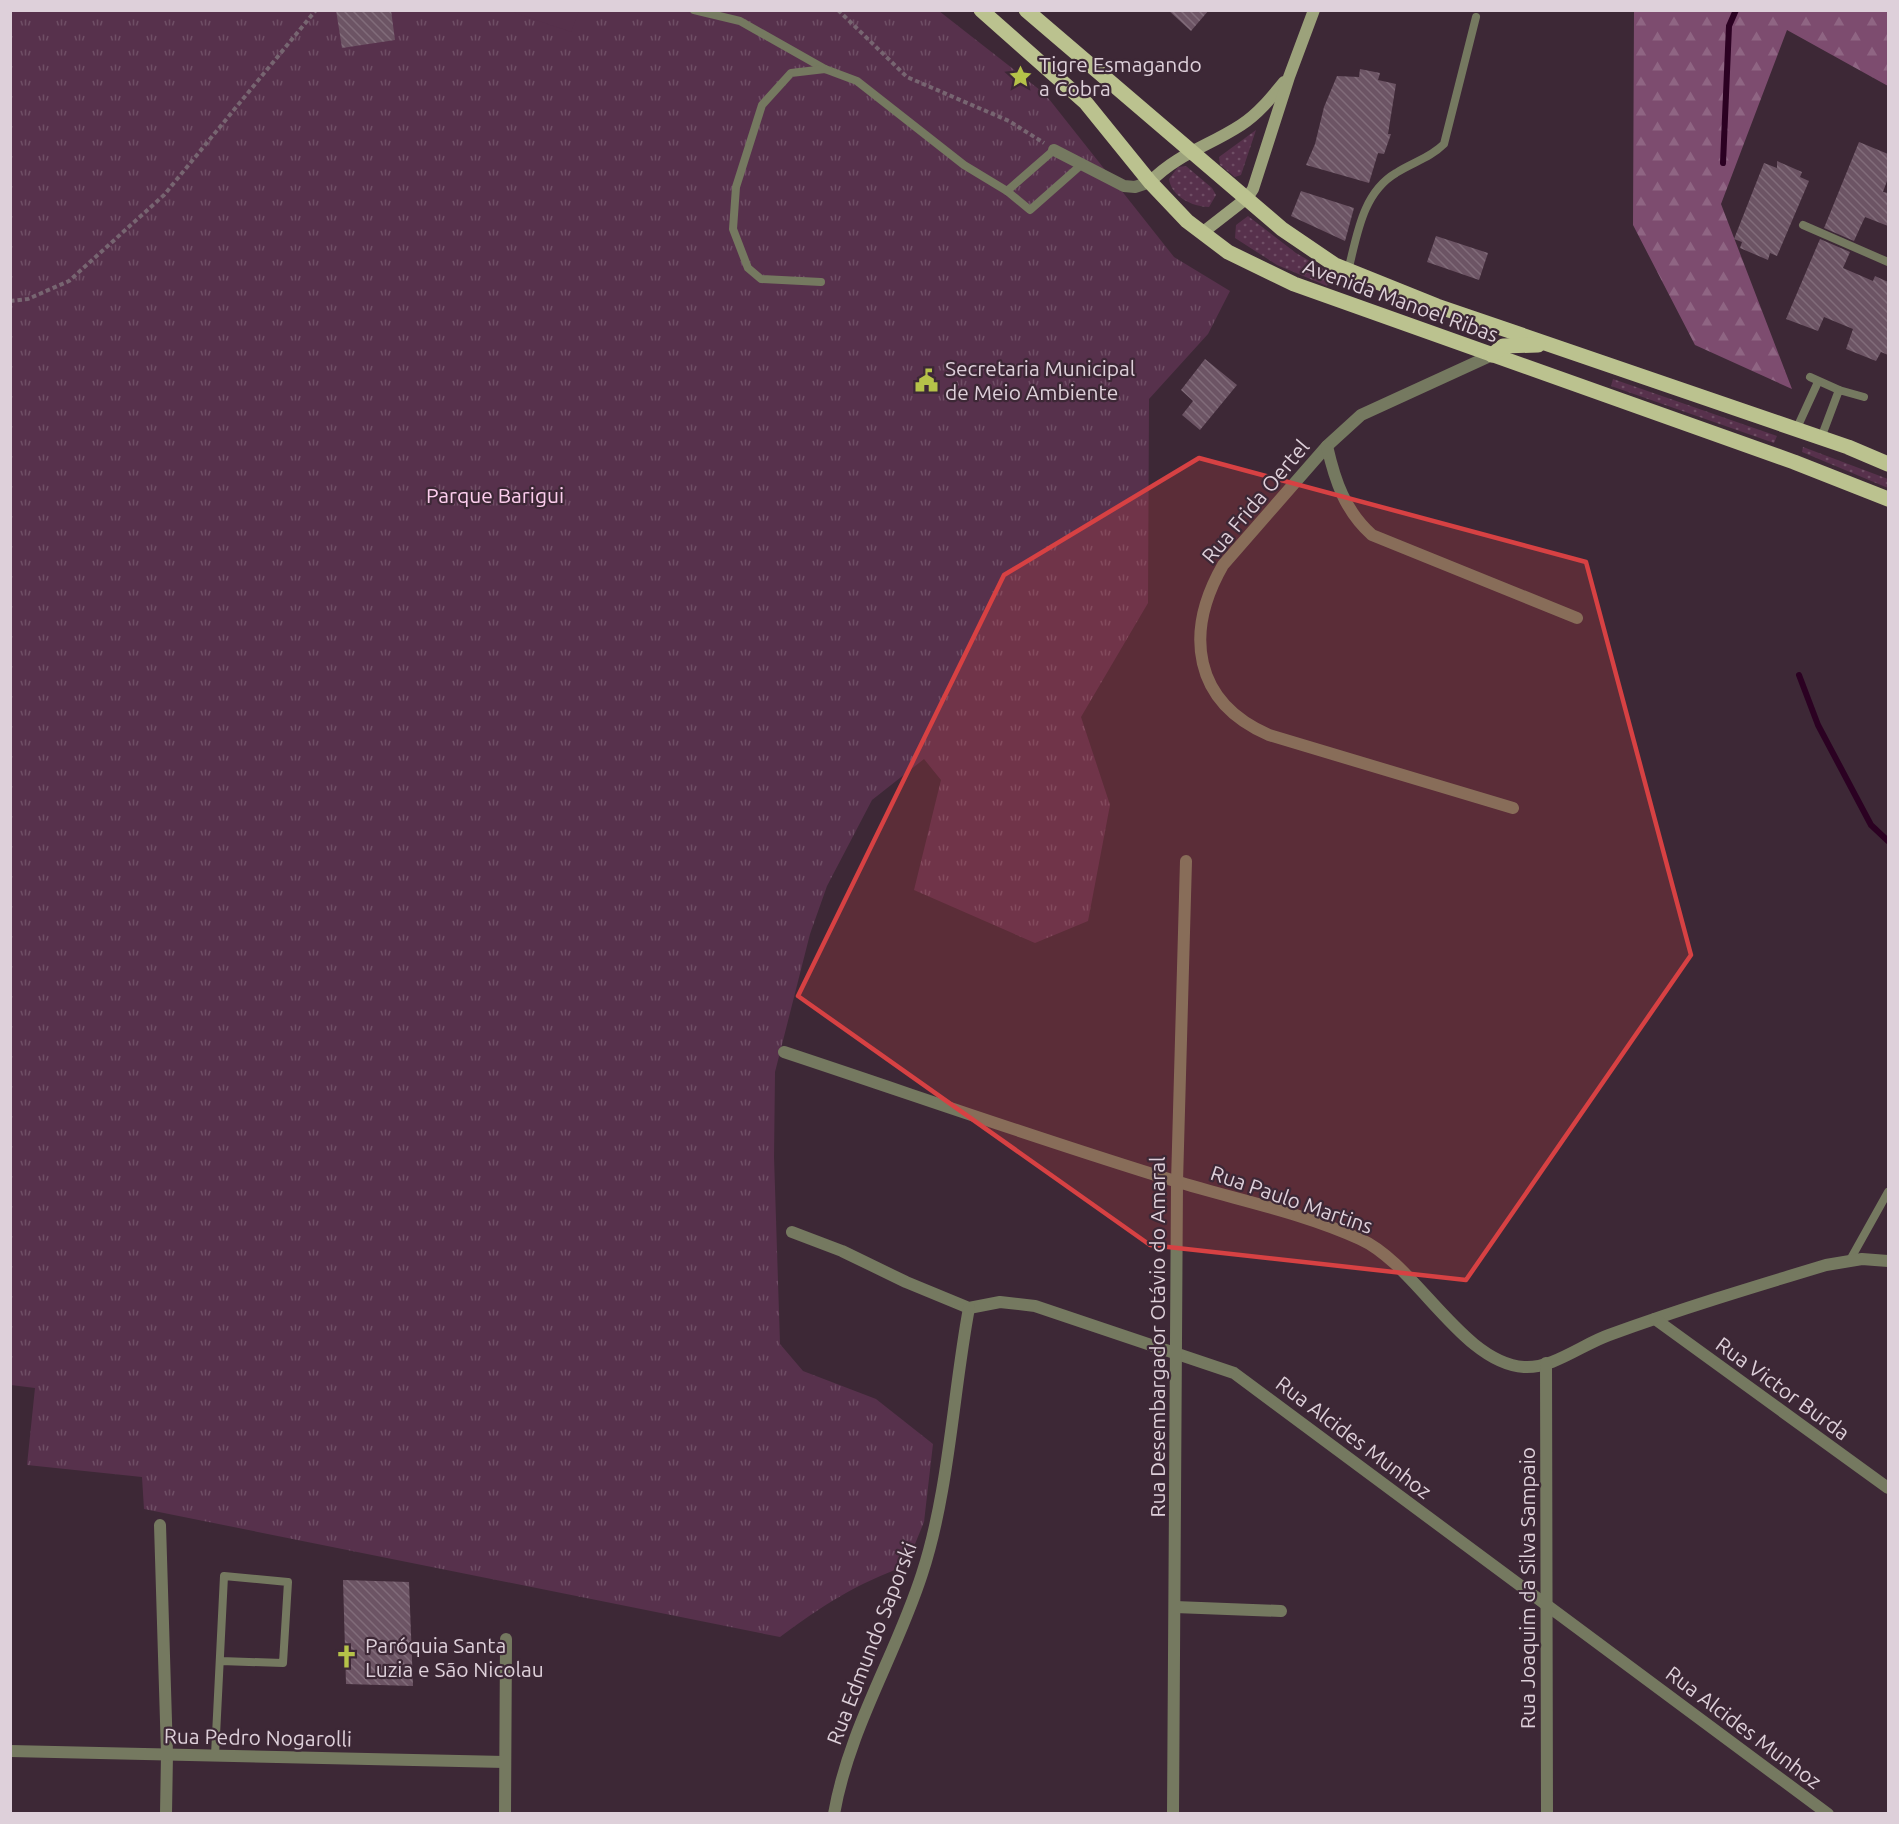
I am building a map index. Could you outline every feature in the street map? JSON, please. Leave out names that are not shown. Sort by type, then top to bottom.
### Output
[{"type":"main road","name":"Avenida Manoel Ribas","points":[[981,10],[1086,104],[1150,182],[1202,233],[1228,252],[1268,273],[1804,466],[1888,499]]},
{"type":"main road","name":"Avenida Manoel Ribas","points":[[1026,10],[1190,152],[1303,245],[1348,271],[1437,306],[1821,438],[1888,464]]},
{"type":"main road","points":[[1378,314],[1425,321],[1437,306]]},
{"type":"main road","points":[[1492,355],[1503,346],[1547,345]]},
{"type":"street","points":[[1202,233],[1247,198],[1253,189],[1289,77],[1314,10]]},
{"type":"street","points":[[1054,150],[1124,186],[1135,187],[1150,182],[1171,162],[1242,125],[1256,114],[1289,77]]},
{"type":"street","name":"Rua Frida Oertel","points":[[1492,355],[1361,415],[1326,446],[1233,552],[1213,582],[1203,612],[1201,655],[1206,675],[1216,696],[1233,716],[1269,735],[1513,808]]},
{"type":"street","points":[[1326,446],[1332,472],[1348,509],[1372,535],[1577,618]]},
{"type":"street","name":"Rua Desembargador Otávio do Amaral","points":[[1173,1814],[1177,1182],[1186,861]]},
{"type":"street","name":"Rua Paulo Martins","points":[[784,1052],[1177,1182],[1256,1203],[1365,1241],[1388,1257],[1444,1315],[1494,1358],[1522,1367],[1546,1363],[1605,1336],[1797,1274],[1850,1260],[1888,1261]]},
{"type":"street","points":[[792,1232],[842,1251],[906,1282],[969,1308]]},
{"type":"street","name":"Rua Alcides Munhoz","points":[[969,1308],[1000,1302],[1035,1306],[1221,1368],[1247,1382],[1828,1814]]},
{"type":"street","name":"Rua Edmundo Saporski","points":[[834,1814],[848,1758],[861,1720],[912,1601],[931,1546],[969,1308]]},
{"type":"street","name":"Rua Victor Burda","points":[[1655,1319],[1888,1488]]},
{"type":"street","name":"Rua Joaquim da Silva Sampaio","points":[[1546,1363],[1547,1814]]},
{"type":"street","points":[[160,1525],[167,1754],[166,1814]]},
{"type":"street","points":[[1175,1607],[1281,1611]]},
{"type":"street","points":[[505,1814],[506,1639]]},
{"type":"street","name":"Rua Pedro Nogarolli","points":[[10,1750],[505,1762]]},
{"type":"lane","points":[[694,10],[740,21],[825,69],[857,81],[964,165],[1007,191],[1030,210],[1081,165]]},
{"type":"lane","points":[[1348,271],[1360,223],[1374,192],[1394,174],[1434,155],[1444,144],[1476,17]]},
{"type":"lane","points":[[821,282],[761,279],[748,268],[733,229],[736,187],[762,105],[790,73],[825,69]]},
{"type":"lane","points":[[1007,191],[1054,150]]},
{"type":"lane","points":[[1803,225],[1888,262]]},
{"type":"lane","points":[[1810,377],[1839,390],[1864,397]]},
{"type":"lane","points":[[1796,430],[1818,382]]},
{"type":"lane","points":[[1821,438],[1839,390]]},
{"type":"lane","points":[[1850,1260],[1888,1192]]},
{"type":"lane","points":[[215,1755],[224,1576],[288,1582],[283,1664],[221,1661]]},
{"type":"path","points":[[10,301],[28,299],[69,281],[164,195],[316,10]]},
{"type":"path","points":[[838,10],[907,76],[1009,121],[1054,150]]},
{"type":"highlighted area","points":[[1199,458],[1586,562],[1691,955],[1466,1280],[1150,1245],[798,996],[1004,575]]},
{"type":"green space","name":"Parque Barigui","points":[[11,11],[939,11],[1045,94],[1174,257],[1230,291],[1208,334],[1149,399],[1148,603],[1081,717],[1110,805],[1088,921],[1035,943],[914,890],[941,780],[924,759],[872,800],[827,886],[810,934],[775,1072],[774,1157],[780,1344],[803,1371],[876,1399],[933,1444],[924,1522],[906,1566],[840,1596],[780,1637],[144,1509],[142,1477],[27,1465],[35,1388],[11,1385]]},
{"type":"green space","points":[[510,11],[579,11],[571,32]]},
{"type":"green space","points":[[1634,11],[1888,11],[1888,86],[1787,30],[1721,204],[1792,389],[1695,345],[1633,225]]},
{"type":"green space","points":[[1256,130],[1241,175],[1235,177],[1220,165],[1219,157]]},
{"type":"green space","points":[[1186,166],[1212,188],[1216,195],[1209,207],[1189,203],[1174,191],[1169,179],[1178,167]]},
{"type":"green space","points":[[1248,216],[1296,253],[1332,274],[1327,286],[1277,265],[1235,238],[1236,225]]},
{"type":"green space","points":[[1613,379],[1777,436],[1774,443],[1611,386]]},
{"type":"green space","points":[[1803,447],[1888,479],[1888,488],[1802,452]]},
{"type":"building","points":[[336,10],[391,10],[395,40],[342,48]]},
{"type":"building","points":[[1168,10],[1209,10],[1191,31]]},
{"type":"building","points":[[1360,69],[1380,73],[1378,80],[1396,84],[1388,134],[1391,134],[1384,154],[1378,153],[1369,183],[1306,165],[1315,144],[1324,107],[1337,76],[1359,77]]},
{"type":"building","points":[[1859,142],[1888,154],[1888,178],[1883,192],[1888,193],[1888,226],[1865,217],[1854,241],[1824,228]]},
{"type":"building","points":[[1777,161],[1802,172],[1800,177],[1809,181],[1777,256],[1770,253],[1768,260],[1740,248],[1742,242],[1734,239],[1764,163],[1777,168]]},
{"type":"building","points":[[1301,191],[1354,208],[1345,241],[1291,216]]},
{"type":"building","points":[[1436,236],[1488,253],[1479,280],[1427,262]]},
{"type":"building","points":[[1820,239],[1850,252],[1843,268],[1873,281],[1875,276],[1888,282],[1888,355],[1881,352],[1876,361],[1846,349],[1853,329],[1824,317],[1818,331],[1786,319]]},
{"type":"building","points":[[1205,359],[1237,385],[1200,430],[1182,415],[1193,401],[1181,390]]},
{"type":"building","name":"Paróquia Santa Luzia e São Nicolau","points":[[343,1580],[409,1582],[413,1686],[346,1684]]},
{"type":"waterway","points":[[1723,163],[1729,26],[1736,10]]},
{"type":"waterway","points":[[1799,675],[1818,725],[1871,825],[1888,841]]},
{"type":"place","name":"Tigre Esmagando a Cobra","points":[[1021,76]]},
{"type":"place","name":"Secretaria Municipal de Meio Ambiente","points":[[927,380]]},
{"type":"place","name":"Paróquia Santa Luzia e São Nicolau","points":[[347,1657]]}]
